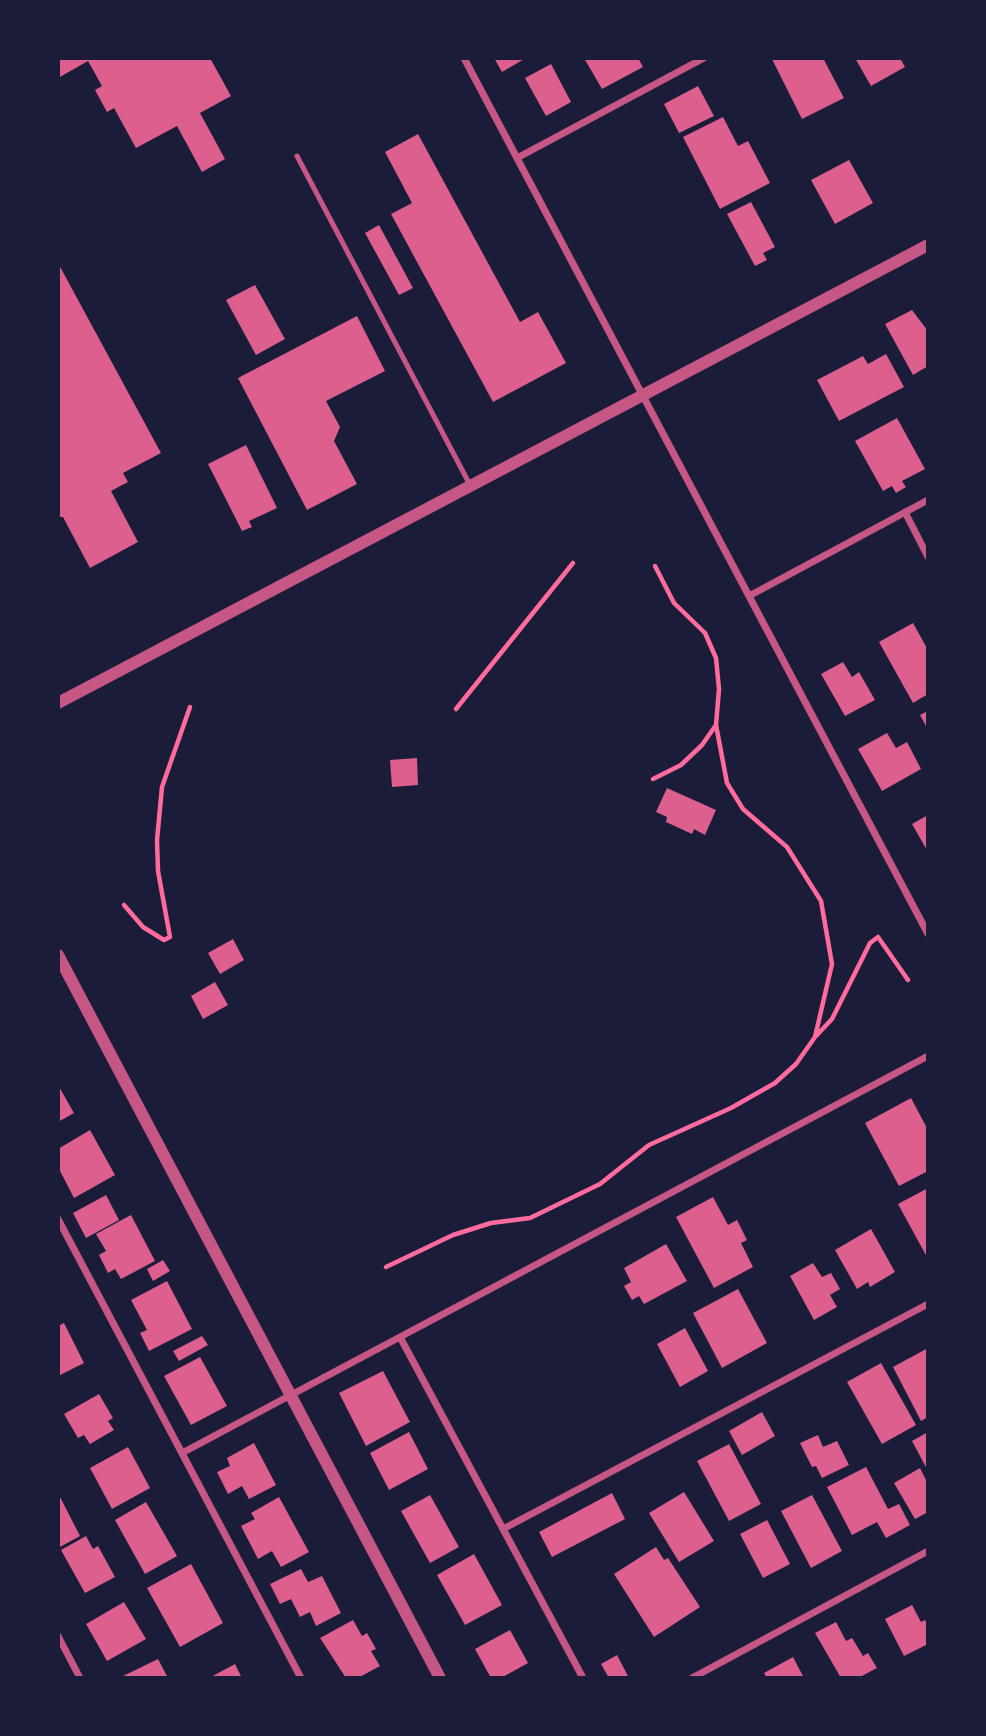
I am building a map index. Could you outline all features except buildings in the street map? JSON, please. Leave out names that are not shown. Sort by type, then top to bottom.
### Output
[{"type":"street","points":[[464,58],[928,934]]},
{"type":"street","points":[[517,158],[693,60],[704,58]]},
{"type":"street","points":[[58,704],[928,244]]},
{"type":"street","points":[[750,596],[928,500]]},
{"type":"street","points":[[905,512],[928,557]]},
{"type":"street","points":[[58,956],[440,1678]]},
{"type":"street","points":[[182,1453],[928,1056]]},
{"type":"street","points":[[58,1219],[301,1678]]},
{"type":"street","points":[[503,1529],[928,1304]]},
{"type":"street","points":[[400,1337],[583,1678]]},
{"type":"street","points":[[692,1678],[928,1551]]},
{"type":"street","points":[[58,1636],[80,1678]]},
{"type":"lane","points":[[297,156],[470,485]]},
{"type":"path","points":[[456,709],[573,563]]},
{"type":"path","points":[[654,566],[674,603],[705,634],[716,658],[719,689],[716,725],[727,783],[743,809],[787,848],[821,901],[832,964],[815,1037]]},
{"type":"path","points":[[124,905],[143,927],[164,940],[170,937],[158,871],[157,839],[162,787],[173,749],[190,707]]},
{"type":"path","points":[[653,779],[681,765],[702,745],[716,725]]},
{"type":"path","points":[[386,1267],[453,1234],[491,1223],[530,1217],[600,1184],[649,1145],[732,1108],[775,1083],[796,1064],[832,1019],[870,943],[878,937],[908,979]]}]
